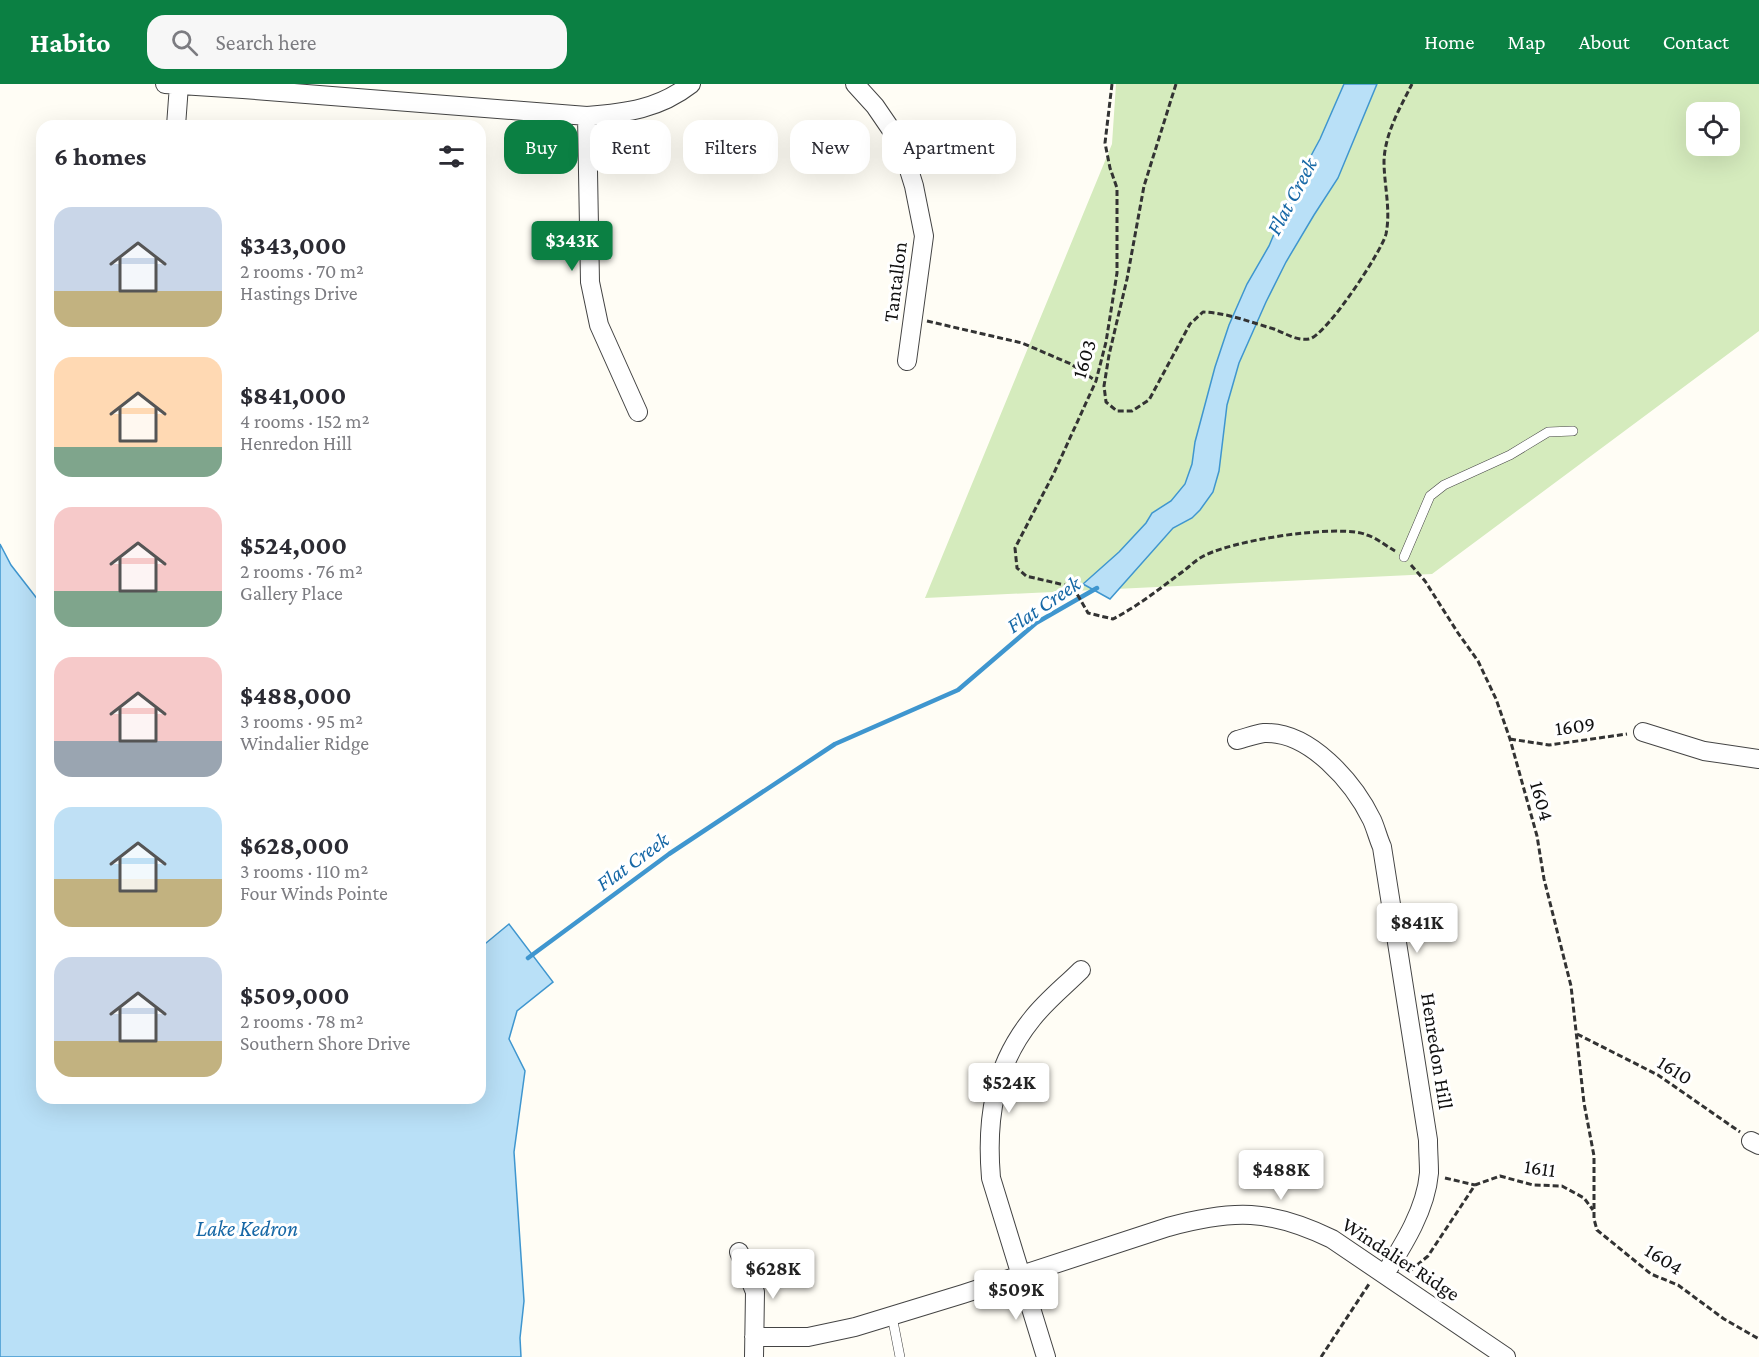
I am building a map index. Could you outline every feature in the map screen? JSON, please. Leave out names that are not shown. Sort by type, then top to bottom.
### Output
[{"type":"street","points":[[175,120],[172,85],[587,116],[627,112],[648,107],[669,98],[691,84]]},
{"type":"street","name":"Tantallon","points":[[855,84],[875,106],[901,144],[914,186],[924,236],[907,361]]},
{"type":"street","points":[[587,116],[590,282],[599,325],[638,412]]},
{"type":"street","points":[[1643,732],[1704,751],[1759,759]]},
{"type":"street","name":"Henredon Hill","points":[[1237,740],[1263,733],[1281,735],[1302,743],[1327,761],[1345,779],[1372,820],[1382,847],[1428,1140],[1429,1174],[1424,1198],[1415,1221],[1400,1250],[1382,1272]]},
{"type":"street","points":[[1046,1357],[991,1178],[989,1152],[991,1111],[1003,1068],[1025,1028],[1081,970]]},
{"type":"street","name":"Windalier Ridge","points":[[754,1337],[808,1337],[832,1333],[1185,1222],[1236,1214],[1259,1215],[1285,1220],[1332,1239],[1506,1357]]},
{"type":"street","points":[[740,1252],[755,1292],[754,1357]]},
{"type":"lane","points":[[1404,557],[1430,496],[1444,485],[1510,455],[1548,432],[1573,431]]},
{"type":"lane","points":[[892,1316],[900,1357]]},
{"type":"path","name":"1603","points":[[1087,612],[1073,586],[1026,576],[1017,568],[1015,548],[1054,473],[1096,381],[1106,342],[1117,273],[1117,188],[1105,143],[1112,84]]},
{"type":"path","points":[[1176,84],[1144,186],[1127,279],[1109,354],[1104,386],[1106,402],[1117,411],[1132,411],[1149,399],[1190,324],[1203,312],[1227,314],[1294,337],[1310,339],[1330,323],[1379,251],[1385,236],[1388,216],[1384,159],[1392,124],[1412,84]]},
{"type":"path","points":[[914,318],[1022,343],[1071,364],[1096,381]]},
{"type":"path","name":"1604","points":[[1087,612],[1113,619],[1135,607],[1200,557],[1227,546],[1265,538],[1332,532],[1366,534],[1404,557],[1425,581],[1478,661],[1496,699],[1510,739],[1536,836],[1544,879],[1571,986],[1584,1103],[1594,1156],[1594,1219],[1597,1230],[1652,1274],[1678,1285],[1724,1319],[1759,1339]]},
{"type":"path","name":"1609","points":[[1510,739],[1549,745],[1643,732]]},
{"type":"path","name":"1610","points":[[1577,1034],[1658,1075],[1755,1143]]},
{"type":"path","name":"1611","points":[[1429,1174],[1475,1185],[1500,1176],[1533,1185],[1562,1186],[1584,1198],[1594,1212]]},
{"type":"path","points":[[1401,1285],[1407,1274],[1428,1256],[1475,1185]]},
{"type":"path","points":[[1321,1357],[1382,1272]]},
{"type":"green space","name":"Flat Creek","points":[[1116,84],[1759,84],[1759,331],[1432,574],[925,598],[1112,144]]},
{"type":"water","points":[[1344,84],[1377,84],[1338,178],[1286,262],[1239,363],[1227,405],[1219,471],[1213,492],[1192,518],[1173,528],[1110,599],[1083,584],[1119,552],[1146,523],[1152,513],[1171,501],[1185,484],[1192,464],[1195,442],[1215,367],[1229,325],[1247,284],[1269,246],[1292,191],[1320,139]]},
{"type":"water","name":"Lake Kedron","points":[[0,544],[11,565],[36,597],[36,1104],[486,1104],[486,943],[509,924],[553,982],[517,1011],[509,1039],[525,1071],[514,1152],[524,1301],[520,1338],[521,1357],[0,1357]]},
{"type":"waterway","name":"Flat Creek","points":[[528,958],[669,854],[835,744],[958,690],[1036,623],[1097,588]]}]
